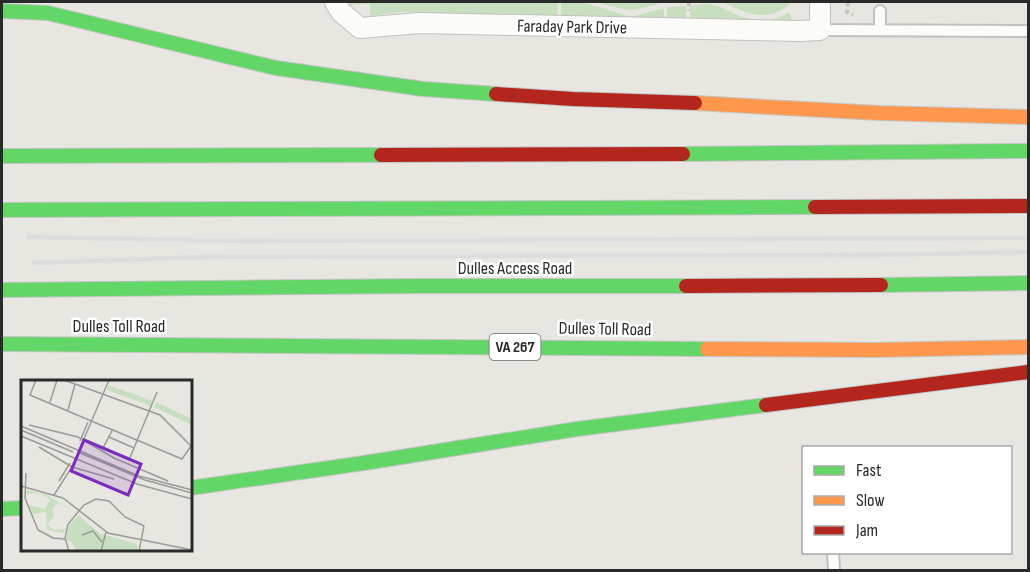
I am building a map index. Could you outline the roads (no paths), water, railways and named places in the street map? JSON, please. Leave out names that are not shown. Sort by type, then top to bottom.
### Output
[{"type":"highway","points":[[2,11],[48,13],[276,68],[423,89],[573,99],[1029,117]]},
{"type":"highway","points":[[2,156],[1029,151]]},
{"type":"highway","points":[[2,210],[1029,206]]},
{"type":"highway","name":"Dulles Access Road","points":[[2,290],[1029,283]]},
{"type":"highway","name":"Dulles Toll Road","points":[[2,344],[874,350],[1029,347]]},
{"type":"highway","points":[[192,488],[364,464],[577,429],[1029,372]]},
{"type":"highway","points":[[2,509],[21,508]]},
{"type":"street","name":"Faraday Park Drive","points":[[335,2],[341,12],[360,28],[419,23],[773,31],[820,30]]},
{"type":"street","points":[[820,2],[820,30]]},
{"type":"lane","points":[[880,11],[880,30]]},
{"type":"lane","points":[[820,30],[1029,31]]},
{"type":"lane","points":[[833,554],[834,570]]},
{"type":"railway","points":[[28,237],[245,241],[1028,238]]},
{"type":"railway","points":[[34,263],[202,257],[875,255],[1028,252]]}]
